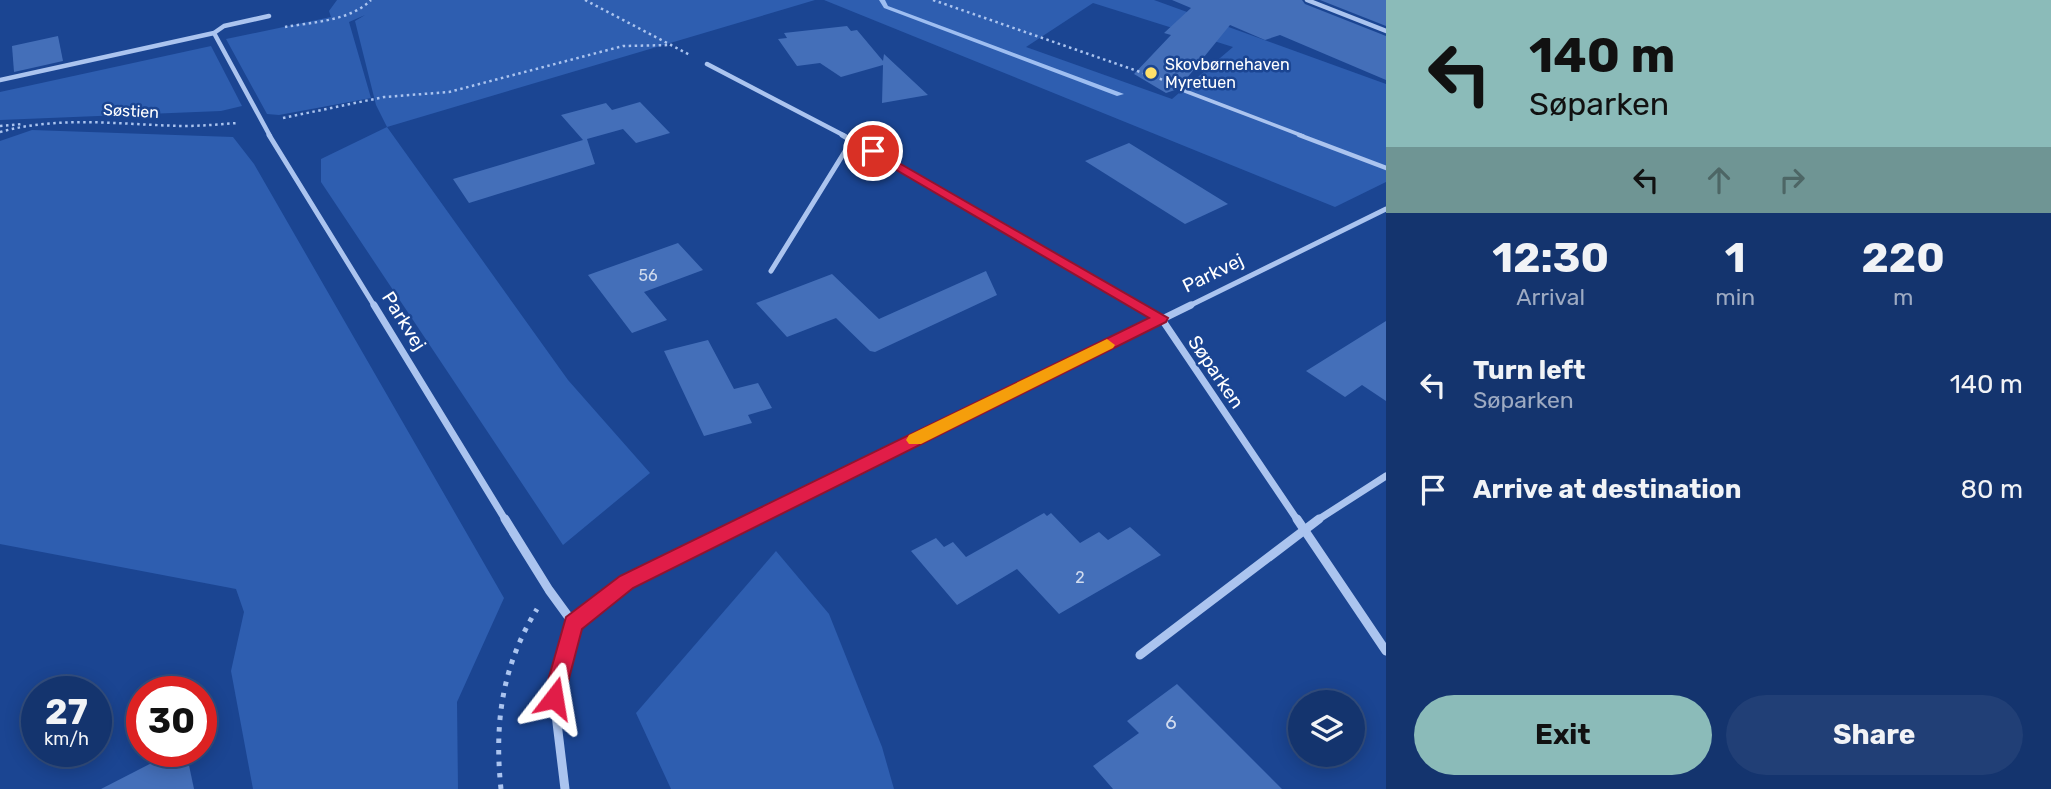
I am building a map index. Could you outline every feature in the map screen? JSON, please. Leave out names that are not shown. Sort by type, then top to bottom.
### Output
[{"type":"street","points":[[1307,0],[1386,31]]},
{"type":"street","points":[[0,80],[214,33],[224,26],[269,16]]},
{"type":"street","name":"Parkvej","points":[[214,33],[261,122],[549,590],[573,623],[626,582],[1386,209]]},
{"type":"street","name":"Søparken","points":[[707,64],[852,139],[1161,318],[1386,652]]},
{"type":"street","points":[[771,271],[852,139]]},
{"type":"street","points":[[1140,655],[1302,530],[1386,476]]},
{"type":"street","points":[[565,789],[554,698],[573,623]]},
{"type":"lane","points":[[1185,91],[1386,168]]},
{"type":"path","points":[[585,0],[707,64]]},
{"type":"path","points":[[933,0],[1160,78],[1185,91]]},
{"type":"path","name":"Søstien","points":[[0,132],[37,123],[111,122],[181,127],[261,122],[384,97],[449,92],[623,46],[672,45]]},
{"type":"path","points":[[0,126],[37,123]]},
{"type":"path","points":[[501,789],[496,754],[502,687],[518,637],[549,590]]},
{"type":"shaded area","points":[[337,0],[815,0],[387,127],[376,105],[355,21],[365,15],[349,22],[371,98],[279,115],[267,114],[226,39],[331,17],[329,11]]},
{"type":"shaded area","points":[[824,0],[1154,0],[1386,84],[1386,182],[1335,207]],"holes":[[[1093,3],[1233,47],[1172,99],[1026,47]]]},
{"type":"shaded area","points":[[211,46],[242,106],[221,111],[0,120],[0,92]]},
{"type":"shaded area","points":[[387,127],[568,380],[650,473],[563,545],[321,182],[321,159]]},
{"type":"shaded area","points":[[32,130],[233,137],[254,164],[504,598],[457,702],[458,789],[253,789],[231,671],[244,612],[236,589],[0,544],[0,141]]},
{"type":"shaded area","points":[[776,551],[829,614],[882,747],[894,789],[671,789],[636,713]]},
{"type":"building","points":[[1172,0],[1302,0],[1305,4],[1386,36],[1386,80],[1280,35],[1265,40],[1230,25],[1178,89],[1166,93],[1134,74],[1171,35],[1164,33],[1191,8]]},
{"type":"building","points":[[1320,0],[1386,0],[1386,26]]},
{"type":"building","points":[[847,26],[851,31],[857,30],[883,61],[884,54],[928,95],[882,103],[883,65],[841,77],[820,63],[797,66],[778,39],[787,38],[784,33]]},
{"type":"building","points":[[58,36],[63,61],[14,72],[12,46]]},
{"type":"building","points":[[640,102],[670,133],[636,143],[623,129],[587,139],[595,164],[469,203],[453,179],[583,140],[561,115],[606,103],[612,110]]},
{"type":"building","points":[[1129,143],[1228,204],[1185,224],[1085,161]]},
{"type":"building","points":[[678,243],[703,270],[644,292],[667,320],[632,333],[588,275]]},
{"type":"building","points":[[986,271],[997,295],[875,352],[870,351],[836,318],[787,337],[756,303],[832,274],[879,319]]},
{"type":"building","points":[[1386,321],[1386,401],[1362,385],[1345,397],[1306,371]]},
{"type":"building","points":[[708,340],[734,389],[758,383],[772,408],[748,415],[752,423],[704,436],[664,351]]},
{"type":"building","points":[[1044,513],[1047,516],[1051,513],[1080,543],[1099,532],[1108,540],[1130,527],[1161,555],[1059,614],[1017,569],[957,605],[911,551],[936,538],[944,547],[953,542],[966,557]]},
{"type":"building","points":[[1177,684],[1282,789],[1113,789],[1093,766],[1139,733],[1127,721]]},
{"type":"building","points":[[144,767],[189,767],[194,789],[101,789]]},
{"type":"waterway","points":[[882,0],[886,7],[1120,94]]},
{"type":"slow traffic","points":[[915,440],[1107,345]]},
{"type":"place","name":"Skovbørnehaven Myretuen","points":[[1151,73]]},
{"type":"route","points":[[554,698],[573,623],[626,582],[1161,318],[873,151]]}]
